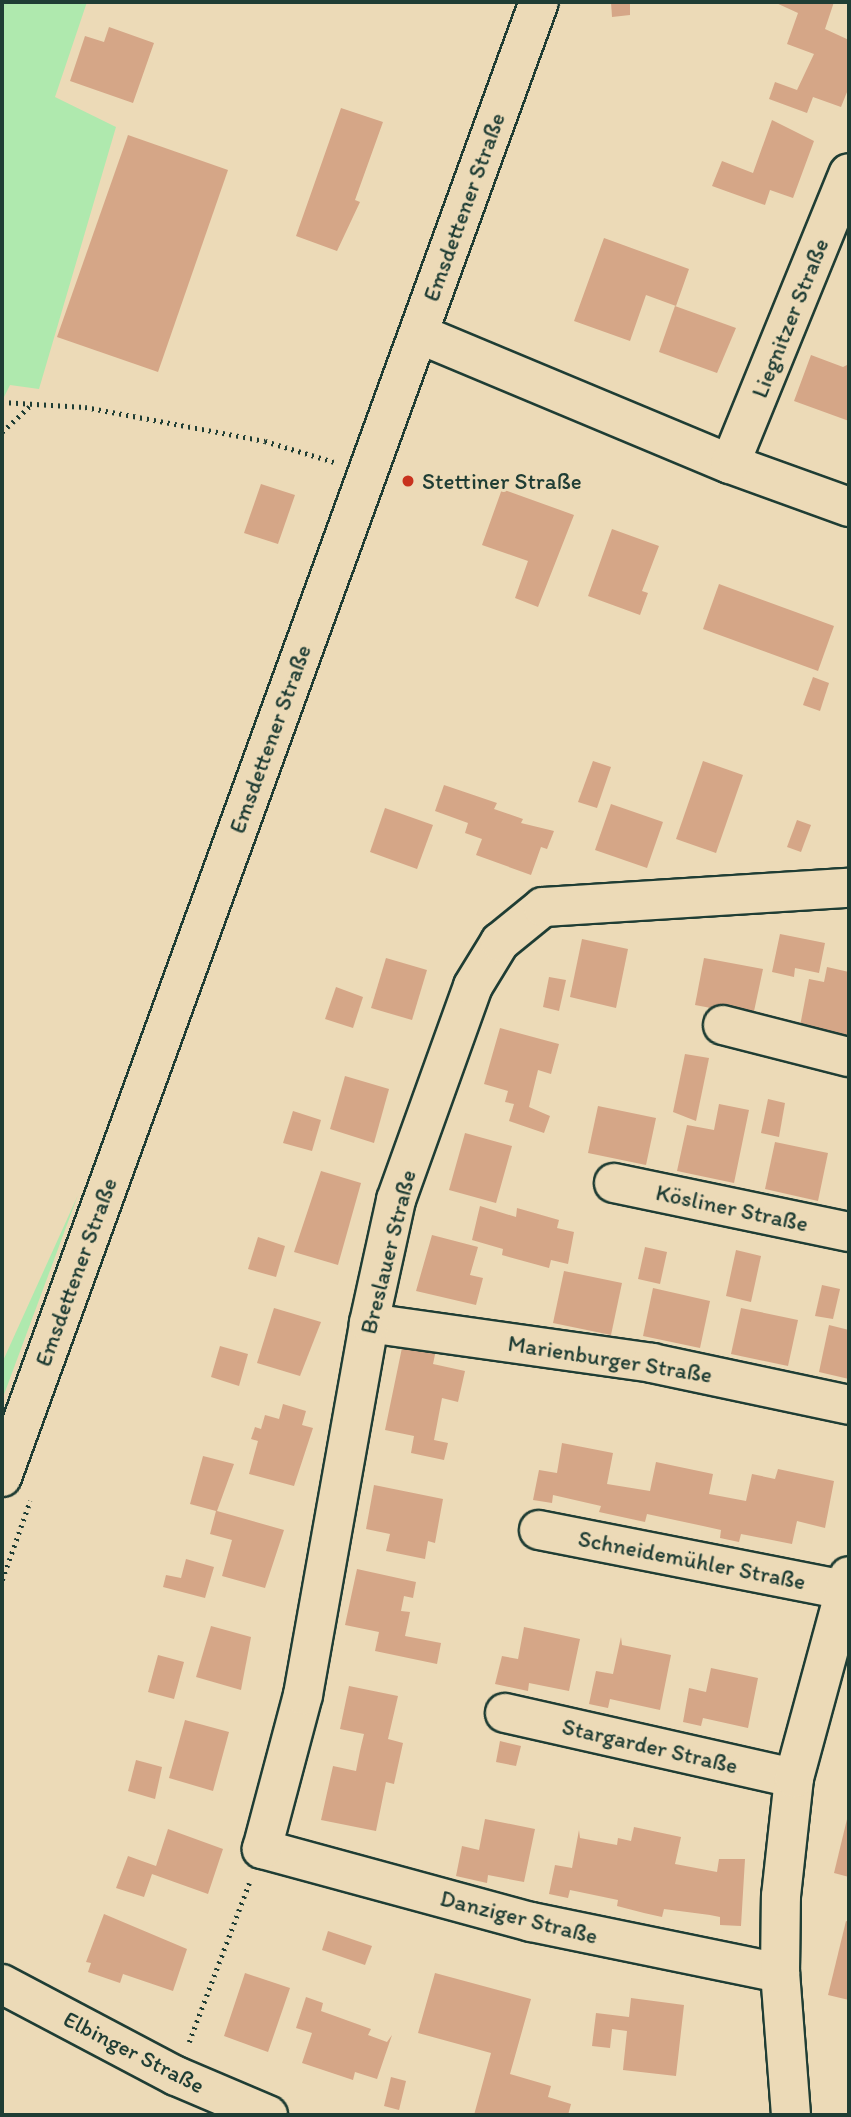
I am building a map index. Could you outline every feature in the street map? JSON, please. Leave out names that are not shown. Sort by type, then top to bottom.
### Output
[{"type":"street","name":"Emsdettener Straße","points":[[2,1477],[539,2]]},
{"type":"street","name":"Liegnitzer Straße","points":[[730,464],[849,173]]},
{"type":"street","points":[[419,334],[730,464],[849,507]]},
{"type":"street","name":"Breslauer Straße","points":[[261,1849],[303,1695],[369,1322],[396,1200],[473,986],[500,942],[543,907],[849,888]]},
{"type":"street","points":[[723,1026],[849,1057]]},
{"type":"street","name":"Kösliner Straße","points":[[614,1183],[849,1233]]},
{"type":"street","name":"Marienburger Straße","points":[[369,1322],[652,1363],[849,1405]]},
{"type":"street","name":"Schneidemühler Straße","points":[[539,1530],[847,1583]]},
{"type":"street","points":[[791,2115],[780,1973],[781,1896],[794,1778],[847,1583]]},
{"type":"street","name":"Stargarder Straße","points":[[505,1713],[794,1778]]},
{"type":"street","name":"Danziger Straße","points":[[261,1849],[531,1922],[780,1973]]},
{"type":"street","name":"Elbinger Straße","points":[[2,1984],[176,2076],[268,2115]]},
{"type":"path","points":[[2,401],[85,407],[265,441],[367,472]]},
{"type":"path","points":[[2,432],[33,404]]},
{"type":"path","points":[[176,2076],[261,1849]]},
{"type":"green space","points":[[2,2],[87,2],[55,97],[116,127],[39,389],[10,385],[2,401]]},
{"type":"green space","points":[[78,1195],[2,1400],[2,1363]]},
{"type":"building","points":[[611,2],[630,2],[630,15],[612,17]]},
{"type":"building","points":[[774,2],[834,2],[825,29],[849,40],[849,87],[841,107],[813,97],[807,113],[769,99],[775,82],[797,90],[814,54],[787,44],[798,13]]},
{"type":"building","points":[[109,27],[154,43],[133,103],[70,81],[85,36],[104,42]]},
{"type":"building","points":[[341,108],[383,122],[355,200],[360,202],[337,251],[296,236]]},
{"type":"building","points":[[772,120],[814,141],[793,198],[770,190],[765,205],[712,186],[722,161],[753,173]]},
{"type":"building","points":[[128,135],[228,170],[158,372],[57,337]]},
{"type":"building","points":[[604,238],[689,269],[676,306],[646,295],[630,341],[574,321]]},
{"type":"building","points":[[675,306],[736,328],[717,373],[659,352]]},
{"type":"building","points":[[811,355],[843,367],[849,364],[849,421],[794,401]]},
{"type":"building","points":[[261,484],[295,495],[278,544],[244,533]]},
{"type":"building","points":[[502,489],[574,515],[538,607],[515,598],[528,561],[482,545]]},
{"type":"building","points":[[612,529],[659,546],[642,591],[648,593],[640,615],[588,596]]},
{"type":"building","points":[[719,584],[834,626],[818,671],[703,629]]},
{"type":"building","points":[[813,677],[829,683],[820,711],[803,705]]},
{"type":"building","points":[[593,761],[611,767],[597,808],[578,802]]},
{"type":"building","points":[[703,761],[743,775],[716,853],[676,839]]},
{"type":"building","points":[[444,785],[497,803],[494,809],[523,819],[521,823],[554,831],[547,849],[541,847],[531,875],[476,855],[482,839],[465,833],[468,823],[435,811]]},
{"type":"building","points":[[611,804],[663,822],[647,868],[595,850]]},
{"type":"building","points":[[385,808],[433,825],[417,869],[370,852]]},
{"type":"building","points":[[797,820],[811,825],[801,852],[787,847]]},
{"type":"building","points":[[780,934],[825,943],[819,973],[795,968],[794,977],[772,972]]},
{"type":"building","points":[[582,939],[628,949],[616,1008],[570,997]]},
{"type":"building","points":[[386,958],[427,970],[412,1020],[371,1008]]},
{"type":"building","points":[[704,958],[763,969],[753,1016],[695,1005]]},
{"type":"building","points":[[827,967],[849,972],[849,1036],[800,1026],[809,979],[824,982]]},
{"type":"building","points":[[549,977],[566,980],[559,1011],[543,1007]]},
{"type":"building","points":[[336,987],[363,997],[353,1028],[325,1019]]},
{"type":"building","points":[[500,1028],[559,1044],[551,1074],[538,1070],[529,1107],[550,1116],[544,1133],[509,1121],[514,1104],[505,1102],[508,1091],[484,1084]]},
{"type":"building","points":[[685,1054],[709,1058],[696,1121],[673,1112]]},
{"type":"building","points":[[345,1076],[389,1089],[374,1143],[330,1129]]},
{"type":"building","points":[[768,1099],[785,1103],[779,1137],[761,1133]]},
{"type":"building","points":[[719,1104],[749,1110],[734,1183],[677,1171],[687,1125],[714,1130]]},
{"type":"building","points":[[598,1106],[656,1118],[646,1165],[588,1153]]},
{"type":"building","points":[[293,1111],[321,1120],[312,1151],[283,1143]]},
{"type":"building","points":[[465,1133],[512,1146],[496,1203],[449,1190]]},
{"type":"building","points":[[775,1142],[828,1153],[818,1201],[765,1189]]},
{"type":"building","points":[[321,1171],[361,1183],[338,1265],[294,1252]]},
{"type":"building","points":[[480,1206],[516,1217],[517,1208],[559,1220],[557,1228],[574,1232],[568,1264],[551,1260],[549,1268],[502,1255],[503,1249],[472,1240]]},
{"type":"building","points":[[432,1235],[478,1247],[470,1275],[483,1278],[476,1305],[416,1291]]},
{"type":"building","points":[[258,1237],[285,1246],[276,1277],[248,1269]]},
{"type":"building","points":[[645,1247],[667,1252],[660,1284],[638,1279]]},
{"type":"building","points":[[736,1250],[761,1256],[751,1302],[726,1296]]},
{"type":"building","points":[[564,1271],[622,1283],[611,1335],[553,1323]]},
{"type":"building","points":[[822,1285],[840,1289],[833,1319],[815,1316]]},
{"type":"building","points":[[653,1288],[710,1301],[700,1348],[643,1336]]},
{"type":"building","points":[[274,1308],[321,1322],[300,1376],[257,1363]]},
{"type":"building","points":[[741,1308],[798,1320],[788,1366],[731,1354]]},
{"type":"building","points":[[829,1325],[849,1330],[849,1379],[819,1372]]},
{"type":"building","points":[[404,1338],[437,1345],[433,1364],[465,1371],[458,1402],[442,1398],[434,1440],[448,1443],[444,1460],[411,1453],[414,1436],[385,1430]]},
{"type":"building","points":[[220,1346],[248,1354],[239,1386],[211,1377]]},
{"type":"building","points":[[283,1404],[306,1411],[302,1425],[313,1428],[294,1486],[249,1474],[258,1441],[251,1439],[255,1427],[261,1429],[265,1415],[279,1419]]},
{"type":"building","points":[[562,1443],[613,1453],[607,1484],[650,1491],[656,1462],[713,1474],[709,1494],[746,1501],[752,1474],[775,1479],[778,1469],[834,1481],[825,1528],[797,1521],[792,1544],[741,1534],[739,1542],[720,1538],[721,1530],[647,1514],[645,1522],[599,1512],[601,1506],[553,1495],[552,1503],[533,1500],[539,1470],[557,1473]]},
{"type":"building","points":[[203,1456],[234,1464],[217,1511],[284,1530],[265,1588],[222,1576],[232,1540],[210,1534],[216,1511],[190,1504]]},
{"type":"building","points":[[374,1485],[443,1499],[435,1543],[428,1541],[425,1559],[386,1551],[390,1534],[366,1529]]},
{"type":"building","points":[[186,1559],[214,1567],[205,1598],[163,1587],[166,1575],[181,1578]]},
{"type":"building","points":[[357,1569],[416,1582],[413,1598],[404,1596],[401,1611],[410,1612],[405,1636],[441,1643],[437,1664],[375,1651],[379,1632],[345,1625]]},
{"type":"building","points":[[211,1626],[251,1637],[241,1690],[196,1677]]},
{"type":"building","points":[[524,1627],[580,1639],[569,1691],[529,1683],[528,1691],[495,1684],[502,1656],[518,1659]]},
{"type":"building","points":[[621,1637],[622,1645],[671,1655],[660,1710],[610,1699],[608,1708],[589,1704],[596,1671],[613,1674]]},
{"type":"building","points":[[158,1655],[184,1662],[174,1699],[148,1692]]},
{"type":"building","points":[[711,1668],[758,1678],[748,1728],[703,1718],[701,1726],[683,1722],[689,1688],[706,1692]]},
{"type":"building","points":[[349,1686],[398,1696],[388,1739],[403,1743],[394,1784],[386,1782],[376,1831],[321,1820],[333,1766],[356,1771],[364,1734],[340,1729]]},
{"type":"building","points":[[185,1720],[229,1732],[213,1791],[169,1778]]},
{"type":"building","points":[[500,1741],[521,1746],[516,1766],[496,1762]]},
{"type":"building","points":[[136,1760],[162,1767],[155,1799],[128,1791]]},
{"type":"building","points":[[849,1815],[849,1877],[834,1873]]},
{"type":"building","points":[[485,1819],[535,1829],[524,1882],[488,1875],[487,1883],[456,1876],[462,1846],[479,1850]]},
{"type":"building","points":[[634,1827],[681,1837],[675,1864],[717,1872],[719,1859],[745,1859],[741,1926],[720,1925],[720,1917],[664,1909],[662,1917],[617,1906],[618,1900],[570,1890],[568,1898],[549,1894],[555,1865],[572,1868],[579,1830],[580,1838],[617,1845],[618,1838],[631,1841]]},
{"type":"building","points":[[168,1829],[223,1849],[208,1894],[152,1874],[144,1897],[116,1888],[128,1856],[156,1866]]},
{"type":"building","points":[[104,1914],[187,1949],[173,1991],[123,1974],[120,1983],[88,1972],[91,1963],[86,1962]]},
{"type":"building","points":[[846,1921],[849,1922],[849,2000],[828,1995]]},
{"type":"building","points":[[328,1931],[372,1946],[365,1965],[322,1950]]},
{"type":"building","points":[[245,1973],[290,1988],[268,2052],[224,2036]]},
{"type":"building","points":[[435,1973],[531,1999],[510,2074],[551,2086],[548,2097],[571,2104],[568,2115],[474,2115],[491,2053],[418,2033]]},
{"type":"building","points":[[306,1997],[323,2003],[321,2011],[371,2029],[368,2035],[387,2042],[392,2035],[377,2079],[355,2072],[353,2080],[302,2063],[312,2033],[296,2028]]},
{"type":"building","points":[[631,1998],[684,2005],[676,2076],[623,2070],[627,2031],[612,2029],[610,2048],[592,2046],[596,2013],[629,2017]]},
{"type":"building","points":[[391,2077],[406,2081],[399,2110],[384,2106]]},
{"type":"place","name":"Stettiner Straße","points":[[408,481]]}]
